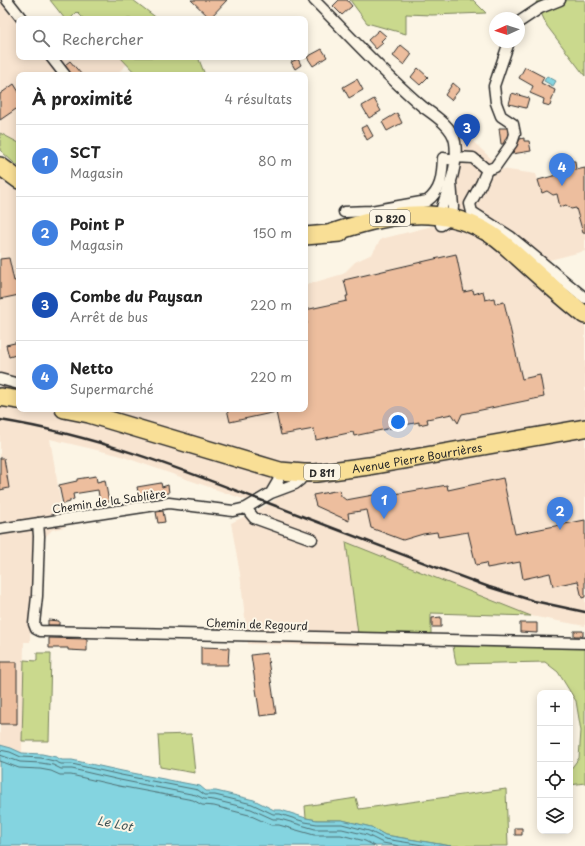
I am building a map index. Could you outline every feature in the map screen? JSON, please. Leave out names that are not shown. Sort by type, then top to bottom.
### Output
[{"type":"main road","points":[[0,166],[16,178]]},
{"type":"main road","name":"D 820","points":[[308,236],[329,234],[354,225],[401,216],[425,214],[444,219],[461,220],[486,231],[585,315]]},
{"type":"main road","points":[[0,397],[16,400]]},
{"type":"main road","name":"Avenue Pierre Bourrières","points":[[79,412],[280,471],[304,473],[369,466],[585,428]]},
{"type":"street","points":[[7,0],[20,16]]},
{"type":"street","points":[[314,0],[381,70],[440,120],[449,130],[455,141],[455,158],[451,182],[453,207],[444,219]]},
{"type":"street","points":[[525,18],[540,8],[560,0]]},
{"type":"street","points":[[507,48],[494,86],[496,103],[501,116],[513,124],[515,134],[512,143],[495,167],[487,170],[470,204],[472,212],[511,237],[585,298]]},
{"type":"street","points":[[53,60],[63,72]]},
{"type":"street","points":[[344,212],[371,211],[427,200],[435,195],[440,185],[443,158],[473,158],[487,170]]},
{"type":"street","points":[[0,379],[16,383]]},
{"type":"street","points":[[271,493],[278,481],[280,471]]},
{"type":"street","name":"Chemin de la Sablière","points":[[0,529],[169,503],[233,510],[246,508],[271,493],[295,484],[300,480],[304,473]]},
{"type":"street","points":[[246,508],[254,518],[312,539]]},
{"type":"street","name":"Chemin de Regourd","points":[[38,523],[37,596],[34,624],[36,629],[40,631],[585,643]]},
{"type":"shaded area","points":[[0,0],[7,0],[17,16],[16,60],[123,60],[127,64],[119,72],[16,72],[16,141],[0,133]]},
{"type":"shaded area","points":[[461,130],[502,169],[536,174],[538,180],[585,168],[585,251],[530,265],[585,317],[585,626],[531,616],[346,542],[360,646],[248,644],[240,574],[231,523],[262,508],[279,497],[263,490],[246,500],[118,455],[50,439],[65,527],[52,530],[45,537],[34,538],[30,642],[24,642],[22,753],[0,745],[0,178],[9,186],[16,190],[16,412],[308,412],[308,284],[343,274],[355,262],[372,254],[381,239],[452,221]]},
{"type":"green space","points":[[50,0],[133,0],[154,16],[81,16],[77,12],[73,16],[63,16]]},
{"type":"green space","points":[[350,0],[473,0],[486,13],[432,15],[406,14],[406,34],[367,23]]},
{"type":"green space","points":[[541,0],[585,0],[585,76],[547,26],[536,2]]},
{"type":"green space","points":[[123,60],[199,60],[204,72],[134,72]]},
{"type":"green space","points":[[0,133],[16,141],[16,164],[15,164],[0,150]]},
{"type":"green space","points":[[346,542],[531,616],[431,613],[431,635],[358,634]]},
{"type":"green space","points":[[453,646],[585,648],[585,783],[573,785],[573,766],[579,758],[581,731],[573,690],[569,690],[558,672],[545,662],[456,664]]},
{"type":"green space","points":[[37,653],[51,653],[49,741],[22,741],[24,660],[37,661]]},
{"type":"green space","points":[[191,734],[195,773],[160,767],[158,735]]},
{"type":"green space","points":[[506,789],[508,846],[451,846],[385,835],[371,827],[342,820],[317,820],[306,818],[305,806],[356,798],[359,809]]},
{"type":"water","points":[[547,76],[556,81],[553,86],[544,81]]},
{"type":"water","name":"Le Lot","points":[[0,745],[22,753],[42,754],[62,760],[72,760],[200,786],[206,791],[216,791],[254,800],[274,810],[281,810],[306,818],[317,820],[342,820],[371,827],[385,835],[451,846],[0,846]]},
{"type":"building","points":[[191,0],[227,0],[212,16],[208,16]]},
{"type":"building","points":[[339,0],[347,0],[352,6],[342,15],[333,6]]},
{"type":"building","points":[[379,30],[386,36],[381,41],[383,43],[376,49],[368,40]]},
{"type":"building","points":[[401,45],[412,54],[404,65],[393,56]]},
{"type":"building","points":[[322,49],[327,57],[313,66],[308,56]]},
{"type":"building","points":[[298,60],[301,65],[295,69],[291,62]]},
{"type":"building","points":[[70,61],[79,72],[69,72],[65,65]]},
{"type":"building","points":[[525,67],[544,77],[541,83],[555,90],[550,106],[543,104],[544,99],[530,93],[533,86],[519,78]]},
{"type":"building","points":[[418,68],[428,77],[420,85],[411,77]]},
{"type":"building","points":[[357,79],[363,90],[349,98],[343,87]]},
{"type":"building","points":[[453,83],[460,89],[451,100],[445,95]]},
{"type":"building","points":[[14,84],[16,87],[16,109],[0,120],[0,94]]},
{"type":"building","points":[[512,93],[529,98],[526,108],[509,104]]},
{"type":"building","points":[[374,99],[381,111],[369,118],[362,106]]},
{"type":"building","points":[[397,113],[402,123],[387,131],[382,122]]},
{"type":"building","points":[[367,125],[373,136],[367,140],[361,128]]},
{"type":"building","points":[[499,128],[507,128],[508,134],[503,144],[501,144]]},
{"type":"building","points":[[524,138],[524,141],[529,141],[531,151],[512,154],[520,139]]},
{"type":"building","points":[[567,161],[575,161],[576,170],[585,168],[585,233],[583,233],[576,208],[571,209],[566,205],[560,207],[557,194],[553,195],[547,191],[542,193],[538,180],[568,172]]},
{"type":"building","points":[[456,254],[464,292],[473,290],[474,294],[483,291],[485,300],[494,298],[495,304],[504,302],[522,379],[540,375],[544,397],[462,414],[458,423],[452,414],[427,419],[428,423],[419,425],[419,422],[354,436],[353,432],[316,440],[314,429],[281,435],[276,412],[308,412],[308,309],[347,301],[346,296],[348,296],[344,280]]},
{"type":"building","points":[[9,258],[14,281],[16,281],[16,296],[0,299],[0,259]]},
{"type":"building","points":[[16,343],[16,355],[9,357],[6,345]]},
{"type":"building","points":[[228,412],[276,412],[230,422]]},
{"type":"building","points":[[0,458],[4,458],[9,488],[0,490]]},
{"type":"building","points":[[96,476],[97,482],[105,480],[109,502],[100,503],[98,490],[73,494],[74,499],[63,504],[59,485],[77,481],[77,479]]},
{"type":"building","points":[[503,478],[515,534],[585,520],[585,597],[582,598],[578,581],[553,586],[550,573],[523,579],[520,562],[487,568],[486,563],[476,565],[468,532],[438,537],[437,532],[423,534],[403,540],[371,528],[367,510],[348,513],[349,521],[316,506],[313,495],[340,490],[341,496],[346,500],[395,491],[395,494],[447,485],[448,490]]},
{"type":"building","points":[[161,483],[162,487],[168,485],[169,493],[150,496],[150,499],[140,501],[137,487]]},
{"type":"building","points":[[163,511],[165,522],[158,523],[156,512]]},
{"type":"building","points":[[441,617],[441,627],[432,627],[432,618]]},
{"type":"building","points":[[48,620],[59,621],[59,625],[48,625]]},
{"type":"building","points":[[520,623],[537,623],[537,633],[520,632]]},
{"type":"building","points":[[574,631],[583,631],[583,636],[574,636]]},
{"type":"building","points":[[49,638],[87,639],[87,651],[68,650],[68,648],[49,648]]},
{"type":"building","points":[[201,647],[229,648],[228,665],[201,665]]},
{"type":"building","points":[[267,653],[276,714],[260,716],[251,655]]},
{"type":"building","points":[[0,662],[17,662],[17,724],[0,724]]},
{"type":"building","points":[[515,828],[522,828],[522,835],[515,835]]},
{"type":"railway","points":[[0,420],[68,434],[134,453],[489,587],[534,601],[585,612]]},
{"type":"place","name":"Combe du Paysan","points":[[467,147]]},
{"type":"place","name":"Netto","points":[[562,186]]},
{"type":"place","name":"SCT","points":[[384,519]]},
{"type":"place","name":"Point P","points":[[560,530]]}]
